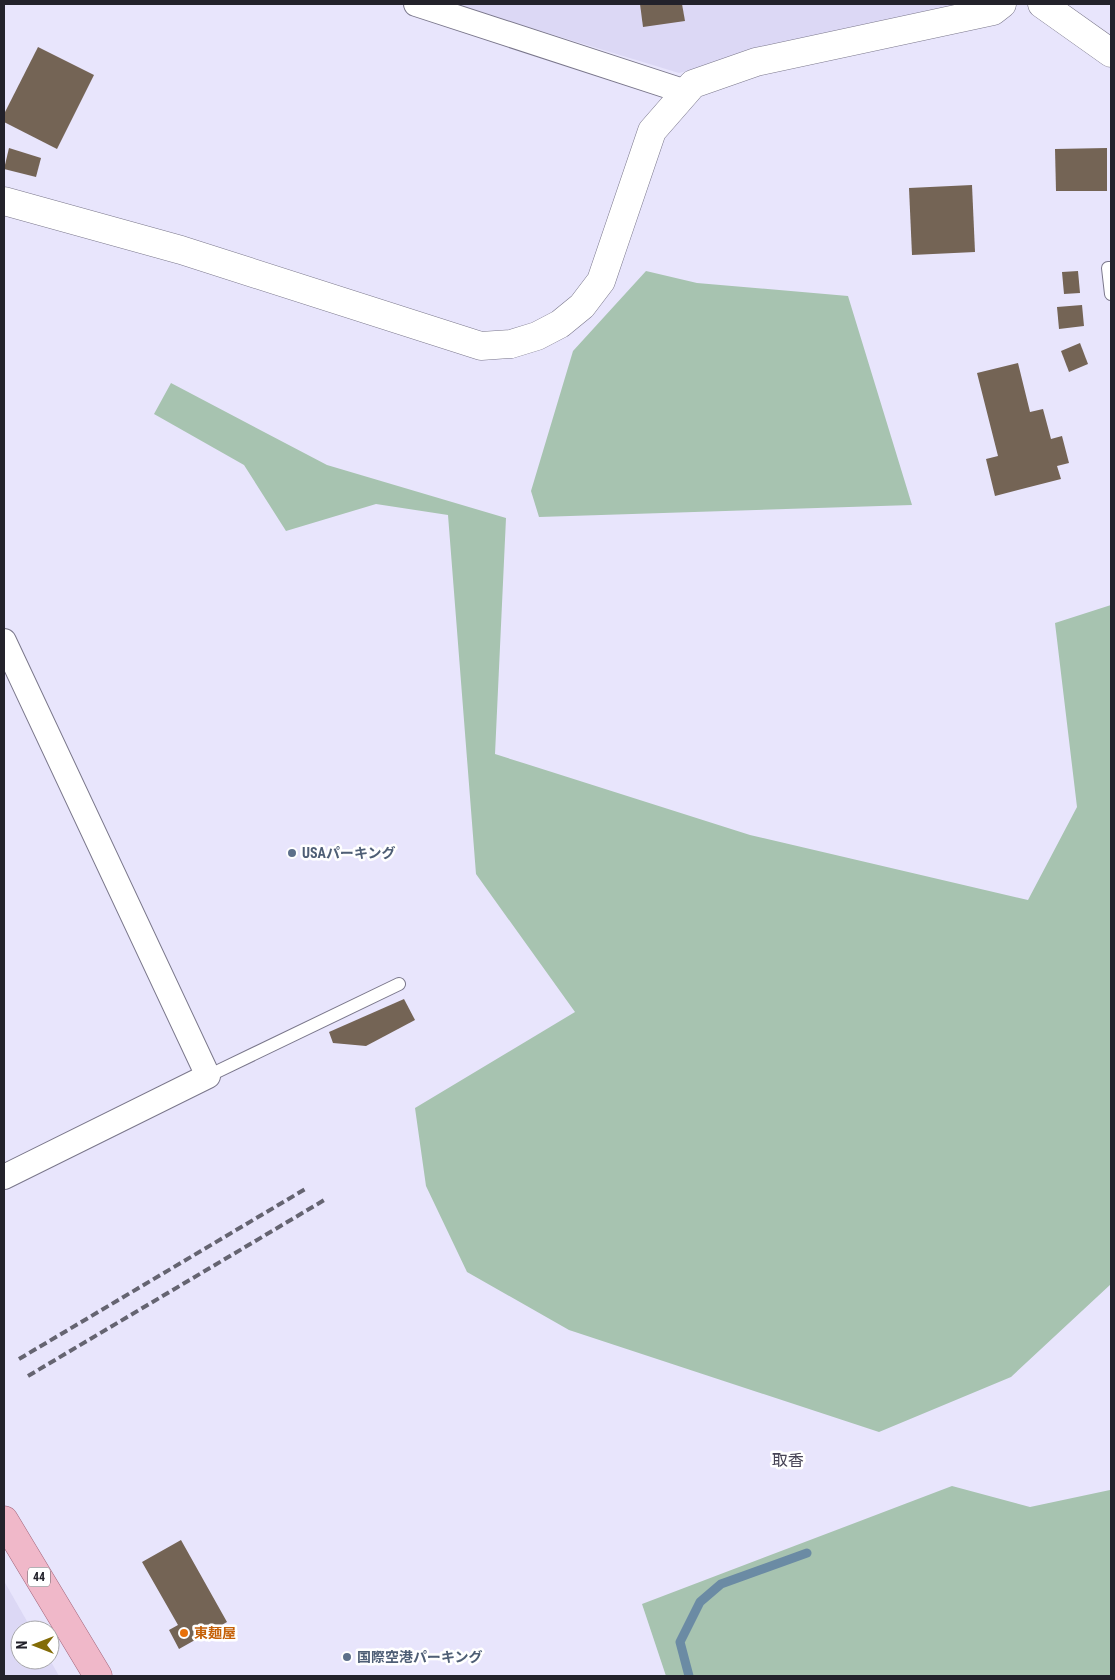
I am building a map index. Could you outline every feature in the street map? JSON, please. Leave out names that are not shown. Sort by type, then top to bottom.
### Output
[{"type":"main road","name":"44","points":[[4,1520],[98,1676]]},
{"type":"street","points":[[416,4],[686,92]]},
{"type":"street","points":[[4,201],[181,250],[481,346],[511,344],[537,336],[560,324],[582,306],[601,282],[652,131],[693,84],[756,62],[993,11],[1002,4]]},
{"type":"street","points":[[1042,4],[1111,53]]},
{"type":"street","points":[[4,641],[208,1076],[4,1177]]},
{"type":"lane","points":[[1111,268],[1108,268],[1111,294]]},
{"type":"lane","points":[[208,1076],[398,984]]},
{"type":"shaded area","points":[[452,4],[966,4],[679,73]]},
{"type":"shaded area","points":[[4,1581],[26,1620],[10,1620],[10,1670],[56,1670],[59,1676],[4,1676]]},
{"type":"green space","points":[[646,271],[697,283],[848,296],[912,505],[539,517],[531,491],[573,351]]},
{"type":"green space","points":[[171,383],[327,465],[506,518],[495,754],[750,835],[1028,900],[1077,807],[1055,623],[1111,605],[1111,1284],[1011,1377],[879,1432],[569,1330],[467,1272],[426,1186],[415,1108],[575,1012],[476,874],[448,515],[376,504],[286,531],[244,465],[154,414]]},
{"type":"green space","points":[[952,1486],[1030,1507],[1110,1490],[1111,1676],[666,1676],[642,1604]]},
{"type":"building","points":[[640,4],[682,4],[685,21],[643,27]]},
{"type":"building","points":[[38,47],[94,75],[57,149],[4,122],[4,114]]},
{"type":"building","points":[[9,148],[41,158],[36,177],[4,169]]},
{"type":"building","points":[[1107,148],[1107,191],[1056,191],[1055,149]]},
{"type":"building","points":[[972,185],[975,252],[912,255],[909,188]]},
{"type":"building","points":[[1078,271],[1080,293],[1064,294],[1062,272]]},
{"type":"building","points":[[1082,305],[1084,326],[1059,329],[1057,307]]},
{"type":"building","points":[[1080,343],[1088,364],[1069,372],[1061,351]]},
{"type":"building","points":[[1018,363],[1030,412],[1043,409],[1051,439],[1062,436],[1069,463],[1057,466],[1061,479],[995,496],[986,459],[998,456],[977,373]]},
{"type":"building","points":[[404,999],[415,1020],[366,1046],[333,1043],[329,1032]]},
{"type":"building","points":[[181,1540],[227,1622],[179,1649],[169,1630],[178,1625],[142,1562]]},
{"type":"waterway","points":[[689,1676],[680,1642],[700,1602],[721,1584],[807,1553]]},
{"type":"railway","points":[[19,1359],[307,1188]]},
{"type":"railway","points":[[28,1376],[326,1199]]},
{"type":"place","name":"USAパーキング","points":[[292,853]]},
{"type":"place","name":"東麺屋","points":[[184,1633]]},
{"type":"place","name":"国際空港パーキング","points":[[347,1657]]},
{"type":"district","name":"取香","points":[[788,1460]]}]
